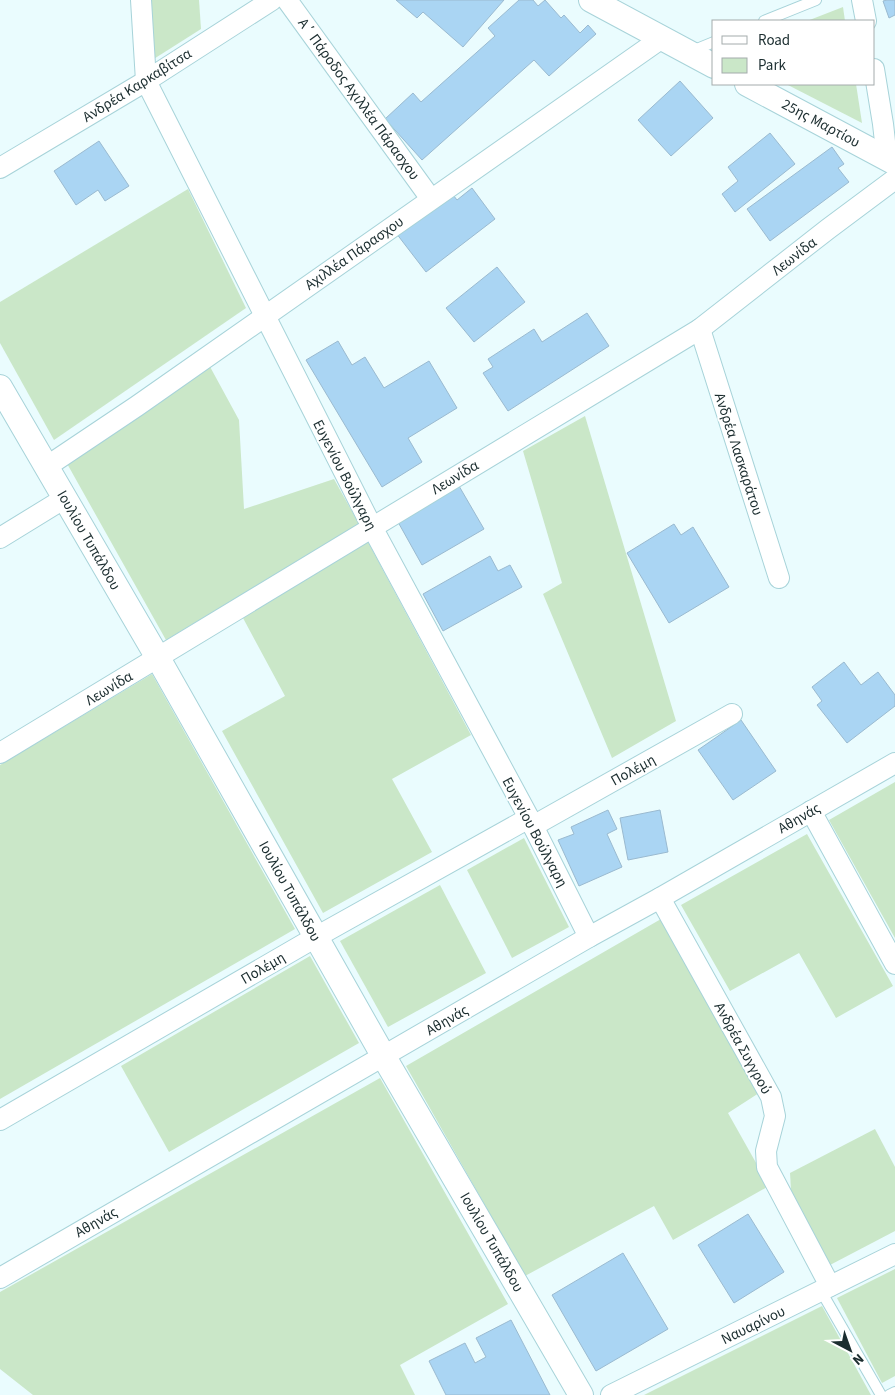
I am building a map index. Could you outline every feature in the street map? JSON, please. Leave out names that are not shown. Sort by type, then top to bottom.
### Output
[{"type":"street","name":"Ευγενίου Βούλγαρη","points":[[141,0],[146,81],[372,527],[531,822],[589,937]]},
{"type":"street","name":"Ανδρέα Καρκαβίτσα","points":[[0,168],[146,81],[272,0]]},
{"type":"street","name":"Α΄ Πάροδος Αχιλλέα Πάρασχου","points":[[287,0],[431,199]]},
{"type":"street","points":[[591,0],[712,65]]},
{"type":"street","points":[[862,0],[866,20]]},
{"type":"street","name":"Αχιλλέα Πάρασχου","points":[[46,467],[137,406],[662,38]]},
{"type":"street","points":[[875,75],[883,124],[893,163]]},
{"type":"street","name":"25ης Μαρτίου","points":[[749,85],[893,163]]},
{"type":"street","name":"Λεωνίδα","points":[[0,753],[700,329],[893,163]]},
{"type":"street","name":"Ανδρέα Λασκαράτου","points":[[700,329],[779,578]]},
{"type":"street","name":"Ιουλίου Τυπάλδου","points":[[0,387],[158,658],[384,1057],[581,1395]]},
{"type":"street","points":[[0,538],[65,498]]},
{"type":"street","name":"Πολέμη","points":[[0,1120],[316,937],[732,714]]},
{"type":"street","name":"Αθηνάς","points":[[0,1278],[589,937],[895,763]]},
{"type":"street","points":[[811,811],[895,964]]},
{"type":"street","name":"Ανδρέα Συγγρού","points":[[660,898],[771,1097],[775,1116],[766,1151],[767,1167],[825,1289]]},
{"type":"street","name":"Ναυαρίνου","points":[[611,1395],[895,1254]]},
{"type":"lane","points":[[766,20],[816,0]]},
{"type":"lane","points":[[688,52],[712,43]]},
{"type":"lane","name":"Ανδρέα Συγγρού","points":[[825,1289],[881,1395]]},
{"type":"lane","points":[[874,1384],[888,1395],[895,1392]]},
{"type":"green space","points":[[146,0],[199,0],[201,29],[149,62]]},
{"type":"green space","points":[[843,7],[845,20],[810,20]]},
{"type":"green space","points":[[788,85],[856,85],[862,123]]},
{"type":"green space","points":[[188,189],[246,308],[54,440],[0,343],[0,302]]},
{"type":"green space","points":[[208,363],[239,420],[244,509],[334,479],[359,524],[166,640],[65,460]]},
{"type":"green space","points":[[585,416],[676,721],[612,758],[543,594],[562,583],[523,451]]},
{"type":"green space","points":[[368,542],[471,735],[392,779],[432,852],[323,913],[222,731],[285,696],[243,618]]},
{"type":"green space","points":[[152,674],[295,929],[0,1099],[0,765]]},
{"type":"green space","points":[[895,782],[895,938],[829,820]]},
{"type":"green space","points":[[807,834],[893,986],[836,1018],[799,953],[730,991],[681,905]]},
{"type":"green space","points":[[524,838],[569,927],[512,958],[467,870]]},
{"type":"green space","points":[[440,885],[486,973],[388,1027],[340,941]]},
{"type":"green space","points":[[661,919],[759,1093],[728,1113],[769,1186],[673,1240],[654,1206],[525,1276],[406,1066]]},
{"type":"green space","points":[[310,956],[359,1043],[169,1152],[121,1066]]},
{"type":"green space","points":[[380,1078],[508,1304],[400,1365],[415,1395],[33,1395],[0,1369],[0,1292]]},
{"type":"green space","points":[[875,1129],[895,1167],[895,1231],[830,1265],[791,1190],[790,1173]]},
{"type":"green space","points":[[895,1269],[895,1376],[882,1383],[837,1298]]},
{"type":"green space","points":[[822,1306],[871,1395],[644,1395]]},
{"type":"building","points":[[396,0],[504,0],[463,47],[423,12],[417,18]]},
{"type":"building","points":[[519,0],[533,0],[538,6],[545,0],[561,18],[564,15],[580,33],[588,25],[596,34],[549,76],[534,60],[422,160],[385,119],[413,93],[421,102],[495,36],[488,28]]},
{"type":"building","points":[[895,0],[895,15],[889,18],[883,1]]},
{"type":"building","points":[[680,81],[713,118],[671,156],[638,120]]},
{"type":"building","points":[[770,133],[795,164],[735,212],[722,194],[738,181],[728,167]]},
{"type":"building","points":[[99,141],[129,186],[105,201],[98,190],[76,205],[54,171]]},
{"type":"building","points":[[832,147],[844,164],[838,168],[849,182],[770,241],[747,209]]},
{"type":"building","points":[[472,188],[495,219],[426,272],[396,233],[450,191],[457,200]]},
{"type":"building","points":[[497,267],[525,302],[474,342],[446,308]]},
{"type":"building","points":[[587,313],[609,346],[508,411],[483,373],[493,367],[488,359],[534,329],[542,342]]},
{"type":"building","points":[[338,341],[352,365],[365,357],[384,388],[429,361],[457,408],[408,438],[422,462],[382,487],[306,360]]},
{"type":"building","points":[[459,486],[484,529],[422,565],[398,522]]},
{"type":"building","points":[[674,524],[681,535],[693,527],[729,587],[669,623],[627,553]]},
{"type":"building","points":[[490,556],[498,571],[510,565],[522,587],[443,631],[423,594]]},
{"type":"building","points":[[844,662],[861,685],[878,672],[895,695],[895,706],[847,743],[817,705],[822,701],[812,687]]},
{"type":"building","points":[[741,720],[776,771],[733,800],[698,750]]},
{"type":"building","points":[[608,810],[617,829],[607,834],[622,867],[579,886],[558,840],[574,834],[571,827]]},
{"type":"building","points":[[660,810],[668,852],[628,860],[620,818]]},
{"type":"building","points":[[748,1214],[784,1272],[734,1303],[698,1245]]},
{"type":"building","points":[[623,1253],[668,1329],[596,1371],[552,1295]]},
{"type":"building","points":[[511,1320],[550,1395],[446,1395],[429,1361],[465,1343],[475,1363],[486,1357],[476,1338]]}]
